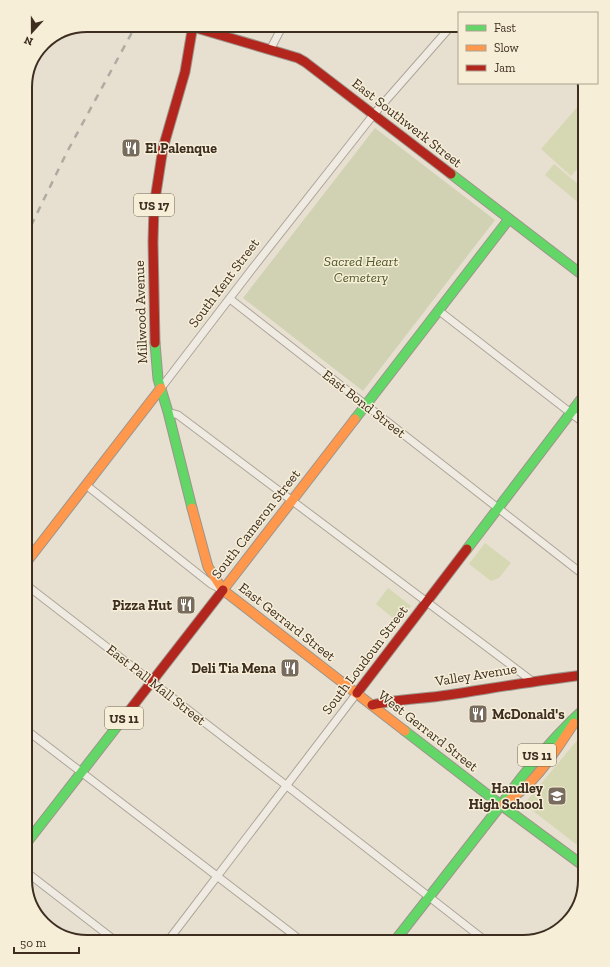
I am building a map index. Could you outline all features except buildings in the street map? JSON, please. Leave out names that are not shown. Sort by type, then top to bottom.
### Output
[{"type":"street","name":"Millwood Avenue","points":[[192,32],[185,72],[159,166],[154,206],[153,292],[158,379],[208,567],[223,590]]},
{"type":"street","name":"East Southwerk Street","points":[[212,32],[298,58],[305,62],[578,272]]},
{"type":"street","points":[[270,50],[279,32]]},
{"type":"street","name":"South Kent Street","points":[[32,555],[252,269],[374,114],[446,32]]},
{"type":"street","name":"South Cameron Street","points":[[32,837],[509,218]]},
{"type":"street","name":"East Bond Street","points":[[230,299],[578,571]]},
{"type":"street","points":[[438,310],[578,419]]},
{"type":"street","name":"South Loudoun Street","points":[[171,935],[287,786],[578,403]]},
{"type":"street","points":[[168,412],[178,415],[532,681]]},
{"type":"street","name":"East Gerrard Street","points":[[86,485],[211,584],[223,590],[357,693]]},
{"type":"street","name":"East Pall Mall Street","points":[[32,589],[478,935]]},
{"type":"street","name":"Valley Avenue","points":[[372,705],[390,701],[446,695],[532,681],[578,676]]},
{"type":"street","name":"West Gerrard Street","points":[[357,693],[501,805],[578,862]]},
{"type":"street","name":"US 11","points":[[501,805],[519,778],[541,751],[564,726],[578,714]]},
{"type":"street","points":[[32,735],[294,935]]},
{"type":"street","points":[[400,935],[501,805]]},
{"type":"street","points":[[32,876],[108,935]]},
{"type":"green space","points":[[578,106],[578,168],[571,176],[541,149]]},
{"type":"green space","name":"Sacred Heart Cemetery","points":[[375,128],[495,220],[363,391],[243,298]]},
{"type":"green space","points":[[554,164],[578,184],[578,202],[545,175]]},
{"type":"green space","points":[[485,543],[511,563],[499,578],[491,581],[469,564]]},
{"type":"green space","points":[[388,588],[411,606],[398,622],[376,604]]},
{"type":"green space","name":"Handley High School","points":[[578,739],[578,846],[524,804]]},
{"type":"railway","points":[[32,224],[67,152],[132,32]]},
{"type":"traffic: fast","points":[[451,174],[578,272]]},
{"type":"traffic: fast","points":[[355,419],[509,219]]},
{"type":"traffic: fast","points":[[155,343],[158,379],[168,412],[192,508]]},
{"type":"traffic: fast","points":[[467,549],[578,403]]},
{"type":"traffic: fast","points":[[501,805],[540,754],[578,715]]},
{"type":"traffic: fast","points":[[32,836],[122,720]]},
{"type":"traffic: fast","points":[[405,731],[501,805]]},
{"type":"traffic: fast","points":[[399,935],[501,805],[578,862]]},
{"type":"traffic: slow","points":[[32,555],[161,388]]},
{"type":"traffic: slow","points":[[223,590],[355,419]]},
{"type":"traffic: slow","points":[[192,508],[208,567],[223,590],[405,731]]},
{"type":"traffic: slow","points":[[503,804],[525,788],[543,768],[574,723]]},
{"type":"traffic: jam","points":[[155,343],[153,242],[154,206],[163,148],[185,72],[192,32]]},
{"type":"traffic: jam","points":[[210,32],[298,58],[305,62],[451,174]]},
{"type":"traffic: jam","points":[[357,693],[467,549]]},
{"type":"traffic: jam","points":[[122,720],[223,590]]},
{"type":"traffic: jam","points":[[372,705],[391,701],[439,696],[578,676]]},
{"type":"place","name":"El Palenque","points":[[131,148]]},
{"type":"place","name":"Pizza Hut","points":[[186,605]]},
{"type":"place","name":"Deli Tia Mena","points":[[290,668]]},
{"type":"place","name":"McDonald's","points":[[478,714]]},
{"type":"place","name":"Handley High School","points":[[557,796]]}]
